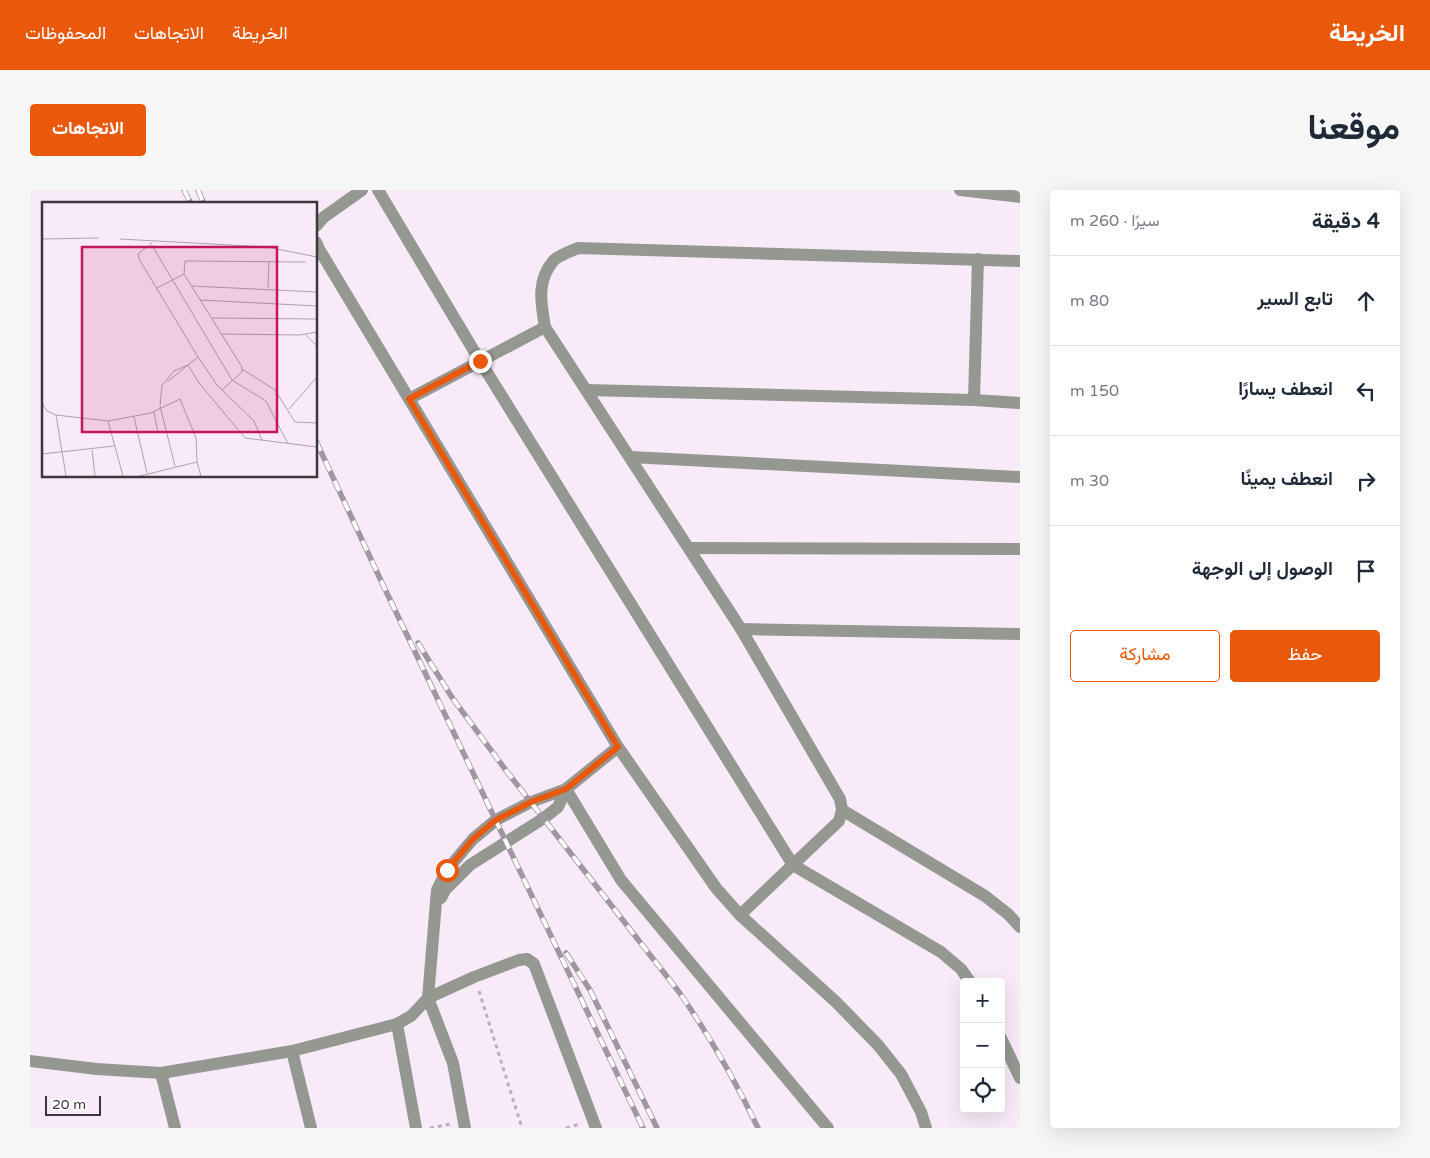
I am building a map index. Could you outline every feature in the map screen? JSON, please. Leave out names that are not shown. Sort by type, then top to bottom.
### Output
[{"type":"street","points":[[318,224],[324,217],[362,190]]},
{"type":"street","points":[[378,190],[480,361],[793,865],[941,952],[961,969],[967,978]]},
{"type":"street","points":[[960,190],[1020,197]]},
{"type":"street","points":[[318,247],[618,747],[716,888],[740,915],[836,1002],[878,1045],[901,1074],[921,1112],[926,1128]]},
{"type":"street","points":[[740,915],[839,821],[842,810],[840,799],[742,629],[546,327],[540,298],[542,280],[555,260],[578,248],[1020,261]]},
{"type":"street","points":[[974,400],[978,259]]},
{"type":"street","points":[[409,399],[546,327]]},
{"type":"street","points":[[587,390],[974,400],[1020,403]]},
{"type":"street","points":[[630,457],[1020,477]]},
{"type":"street","points":[[689,548],[1020,549]]},
{"type":"street","points":[[742,629],[1020,634]]},
{"type":"street","points":[[465,1125],[453,1063],[428,998],[437,890],[447,870],[473,839],[496,820],[531,802],[566,789],[618,747]]},
{"type":"street","points":[[434,918],[445,890],[456,878],[485,854],[544,818],[558,807],[566,789]]},
{"type":"street","points":[[566,789],[621,880],[828,1128]]},
{"type":"street","points":[[842,810],[986,896],[1008,914],[1020,927]]},
{"type":"street","points":[[30,1061],[161,1073],[292,1051],[397,1024],[411,1016],[428,998],[474,977],[523,959],[534,964],[596,1128]]},
{"type":"street","points":[[397,1024],[416,1128]]},
{"type":"street","points":[[1005,1046],[1020,1078]]},
{"type":"street","points":[[292,1051],[311,1128]]},
{"type":"street","points":[[161,1073],[176,1128]]},
{"type":"path","points":[[474,977],[522,1128]]},
{"type":"path","points":[[429,1128],[465,1125]]},
{"type":"railway","points":[[184,190],[190,202]]},
{"type":"railway","points":[[198,190],[203,202]]},
{"type":"railway","points":[[318,445],[643,1128]]},
{"type":"railway","points":[[418,643],[453,699],[508,773],[679,992],[721,1058],[758,1128]]},
{"type":"railway","points":[[566,953],[590,990],[657,1128]]},
{"type":"route","points":[[447,870],[473,839],[496,820],[531,802],[566,789],[618,747],[409,399],[480,361]]}]
